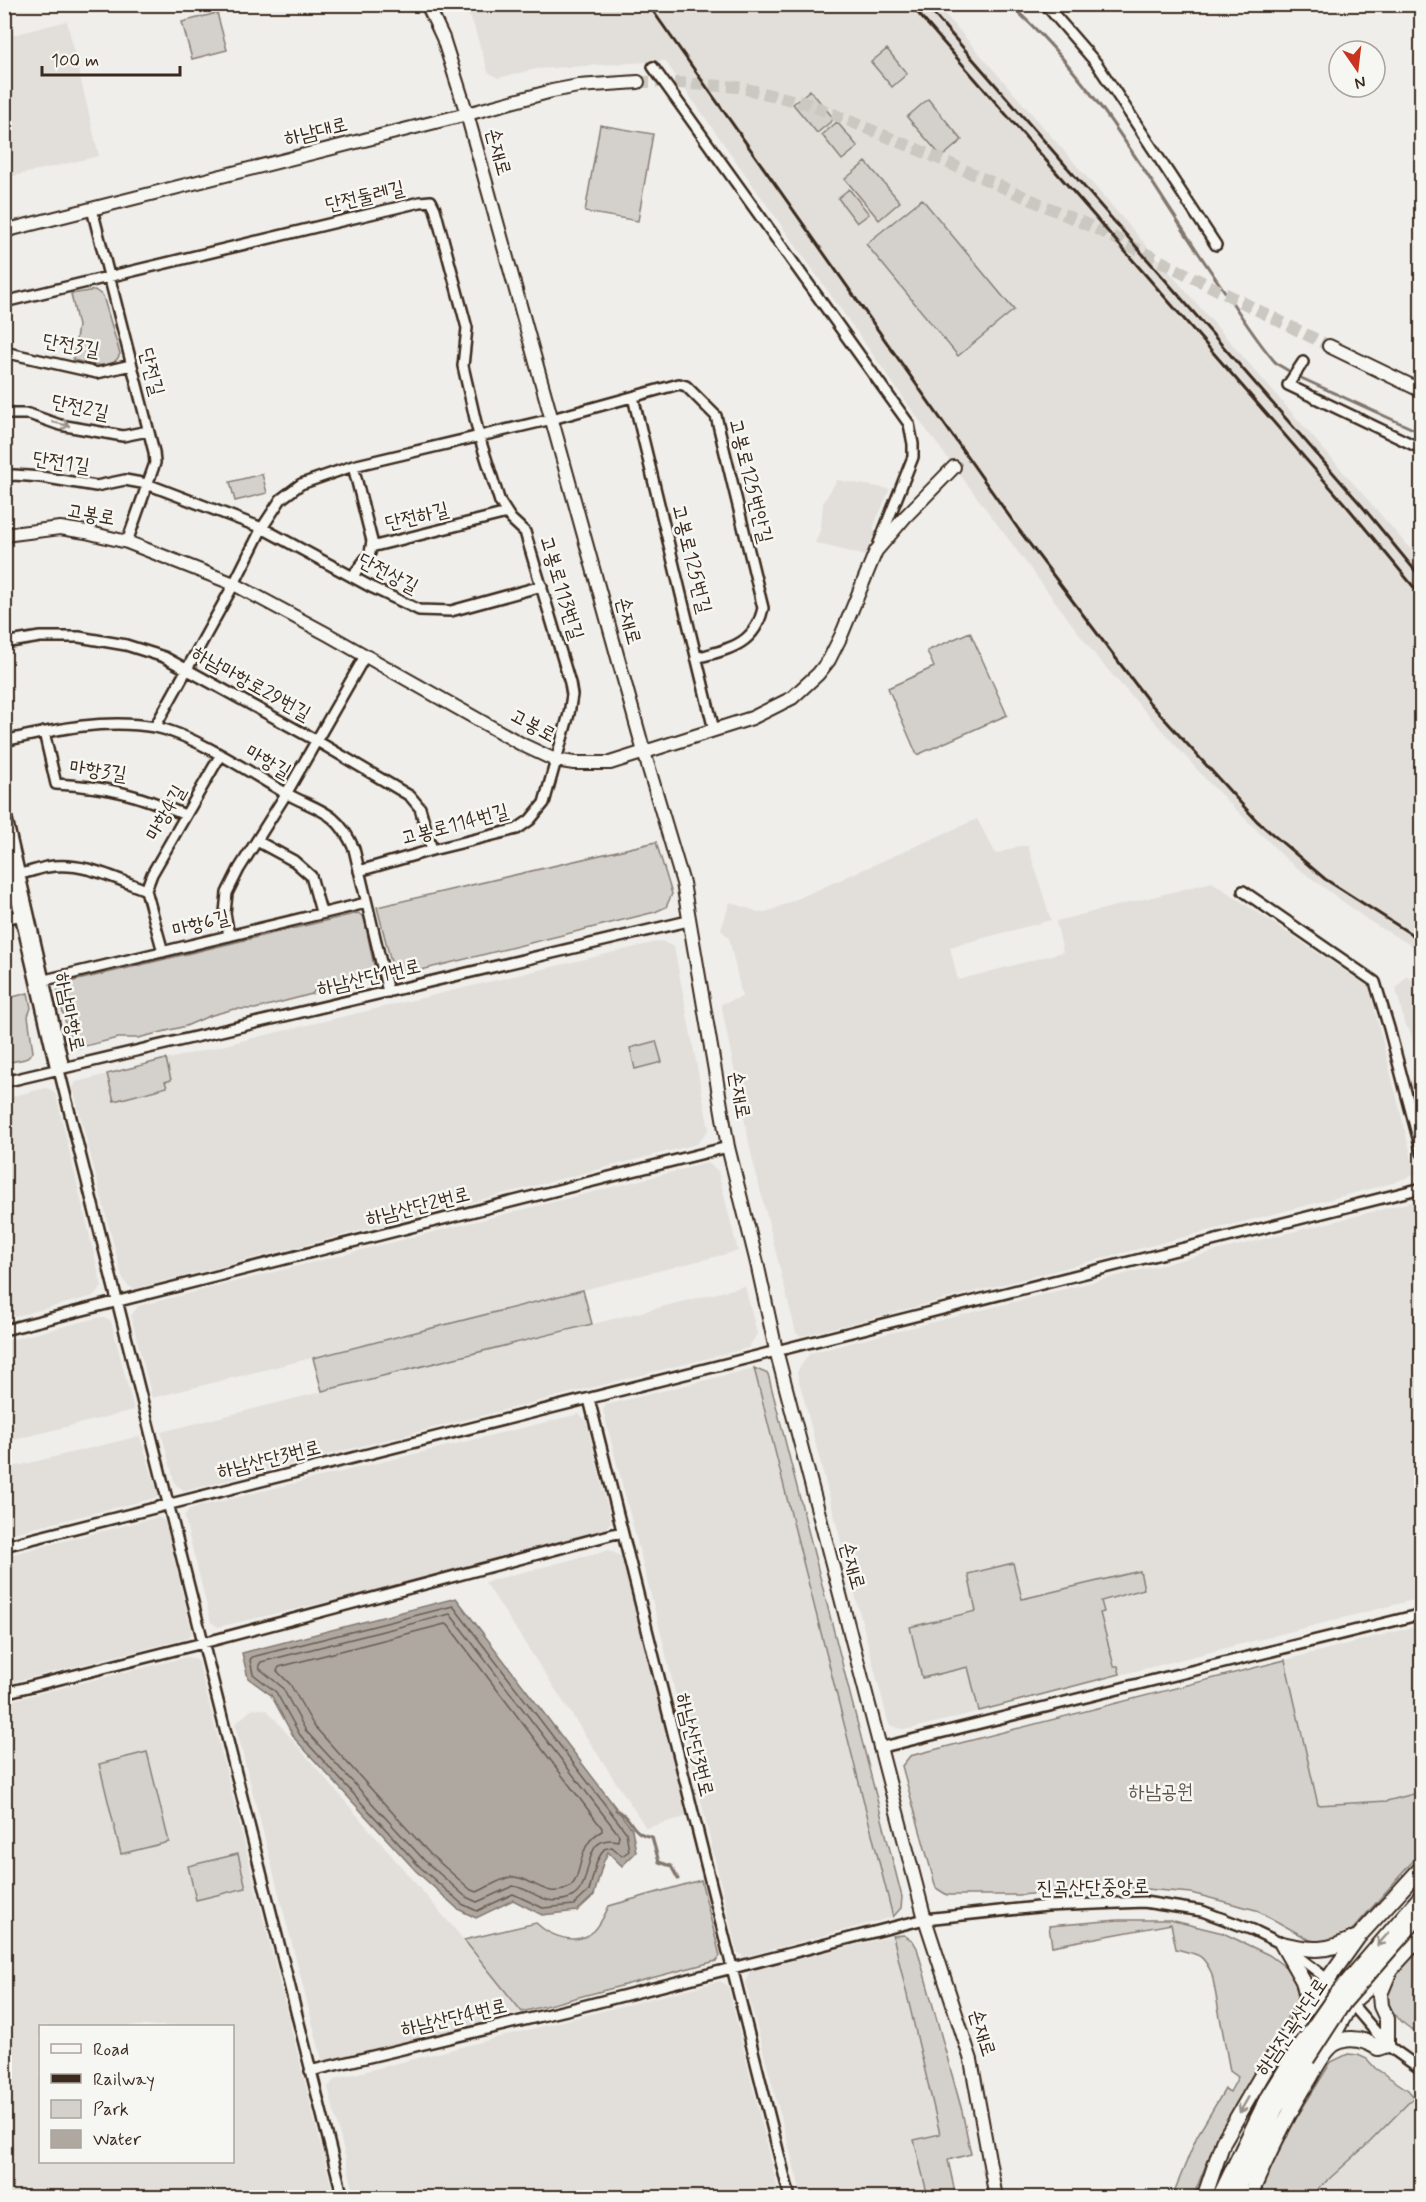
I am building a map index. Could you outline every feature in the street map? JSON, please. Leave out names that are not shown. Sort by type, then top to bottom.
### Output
[{"type":"highway","points":[[1204,2198],[1223,2142],[1266,2068],[1326,1979],[1358,1937],[1422,1867]]},
{"type":"highway","name":"하남진곡산단로","points":[[1219,2198],[1265,2103],[1308,2057],[1336,1995],[1422,1895]]},
{"type":"highway","name":"하남진곡산단로","points":[[1233,2198],[1276,2108],[1344,2002],[1422,1913]]},
{"type":"highway","points":[[1249,2198],[1308,2057],[1351,2003],[1390,1970],[1422,1935]]},
{"type":"highway","points":[[1282,1944],[1304,1949],[1328,1949],[1358,1937]]},
{"type":"highway","points":[[1282,1944],[1303,1981],[1306,1994],[1302,2015]]},
{"type":"highway","points":[[1308,2057],[1349,2039],[1364,2040],[1378,2048],[1387,2045],[1387,2019],[1381,2006],[1380,1994],[1390,1970]]},
{"type":"main road","name":"손재로","points":[[427,4],[444,38],[467,114],[644,752],[683,883],[728,1147],[776,1350],[925,1919],[971,2060],[996,2198]]},
{"type":"main road","name":"하남대로","points":[[4,231],[552,91],[578,86],[638,82]]},
{"type":"main road","points":[[1329,346],[1422,391]]},
{"type":"main road","name":"고봉로","points":[[4,535],[60,528],[86,531],[127,542],[234,584],[555,760],[574,763],[610,763],[752,718],[792,698],[818,674],[829,660],[876,551],[905,517],[954,467]]},
{"type":"street","points":[[1045,4],[1097,64],[1216,245]]},
{"type":"street","points":[[653,67],[909,424],[913,444],[911,466],[876,551]]},
{"type":"street","name":"단전둘레길","points":[[108,276],[431,201],[435,208],[467,328],[463,366],[479,436]]},
{"type":"street","name":"단전길","points":[[92,209],[155,463],[127,542]]},
{"type":"street","points":[[4,302],[108,276]]},
{"type":"street","name":"단전3길","points":[[4,352],[97,373],[131,365]]},
{"type":"street","points":[[1301,364],[1288,385],[1422,449]]},
{"type":"street","name":"고봉로125번안길","points":[[552,419],[679,384],[686,386],[716,416],[763,608],[761,618],[745,640],[735,647],[696,658]]},
{"type":"street","name":"고봉로125번길","points":[[633,397],[714,730]]},
{"type":"street","name":"단전2길","points":[[4,414],[29,414],[60,425],[123,436],[148,431]]},
{"type":"street","points":[[155,727],[234,584],[262,528],[281,499],[301,484],[352,466],[552,419]]},
{"type":"street","name":"고봉로113번길","points":[[479,436],[500,502],[525,532],[570,683],[572,695],[569,714],[555,760]]},
{"type":"street","points":[[352,466],[372,541],[371,547]]},
{"type":"street","name":"단전1길","points":[[4,477],[14,475],[41,477],[96,486],[125,480],[147,484],[262,528]]},
{"type":"street","name":"단전하길","points":[[352,577],[370,553],[371,547],[507,513]]},
{"type":"street","name":"단전상길","points":[[262,528],[419,610],[451,611],[542,586]]},
{"type":"street","name":"하남마항로29번길","points":[[4,643],[40,637],[79,637],[126,645],[164,657],[317,741],[410,796],[420,808],[432,850]]},
{"type":"street","points":[[229,936],[225,913],[227,893],[365,656]]},
{"type":"street","name":"마항길","points":[[4,741],[88,725],[155,727],[195,742],[286,794],[332,816],[346,832],[354,849],[388,992]]},
{"type":"street","name":"마항3길","points":[[44,732],[57,784],[121,791],[149,799],[185,815]]},
{"type":"street","name":"마항4길","points":[[146,890],[152,874],[220,756]]},
{"type":"street","name":"고봉로114번길","points":[[359,871],[432,850],[517,830],[530,820],[544,803],[555,760]]},
{"type":"street","name":"하남마항로","points":[[4,806],[63,1063],[59,1070],[55,1065],[4,846]]},
{"type":"street","points":[[258,841],[294,861],[311,876],[321,912]]},
{"type":"street","points":[[20,874],[47,867],[86,868],[146,890],[163,952]]},
{"type":"street","points":[[1243,891],[1375,982],[1422,1153]]},
{"type":"street","name":"마항6길","points":[[45,980],[366,903]]},
{"type":"street","points":[[4,919],[21,915]]},
{"type":"street","name":"하남산단1번로","points":[[4,1082],[688,921]]},
{"type":"street","points":[[59,1070],[343,2198]]},
{"type":"street","name":"하남산단2번로","points":[[4,1330],[728,1147]]},
{"type":"street","name":"하남산단3번로","points":[[4,1546],[1422,1188]]},
{"type":"street","name":"하남산단3번로","points":[[589,1399],[732,1967]]},
{"type":"street","points":[[4,1693],[203,1643],[621,1532]]},
{"type":"street","points":[[879,1748],[1422,1614]]},
{"type":"street","name":"진곡산단중앙로","points":[[925,1919],[1047,1906],[1144,1902],[1202,1911],[1253,1930],[1282,1944],[1326,1979],[1351,2003],[1387,2045],[1422,2070]]},
{"type":"street","name":"하남산단4번로","points":[[310,2071],[575,2008],[925,1919]]},
{"type":"street","points":[[732,1967],[790,2198]]},
{"type":"shaded area","points":[[461,5],[937,5],[1421,561],[1421,951],[1369,921],[1288,861],[1211,785],[1099,660],[919,420],[665,61],[536,69],[498,78],[488,72],[472,20]]},
{"type":"shaded area","points":[[67,21],[99,156],[5,178],[5,37]]},
{"type":"shaded area","points":[[837,480],[890,489],[873,528],[876,531],[866,556],[815,543],[821,528],[823,503]]},
{"type":"shaded area","points":[[977,819],[996,854],[1019,846],[1028,846],[1051,920],[950,947],[958,980],[1063,952],[1056,921],[1212,882],[1369,987],[1416,1174],[1393,1183],[865,1320],[801,1336],[796,1333],[752,1157],[721,1004],[742,997],[729,938],[721,930],[730,902],[761,913],[772,910]]},
{"type":"shaded area","points":[[661,941],[674,947],[709,1129],[697,1144],[134,1289],[127,1285],[122,1277],[73,1088],[76,1082]]},
{"type":"shaded area","points":[[1406,976],[1421,986],[1421,1070],[1396,989]]},
{"type":"shaded area","points":[[46,1088],[52,1090],[56,1095],[102,1287],[94,1296],[5,1319],[5,1098]]},
{"type":"shaded area","points":[[708,1163],[718,1171],[738,1251],[152,1398],[131,1316],[138,1306]]},
{"type":"shaded area","points":[[1411,1202],[1422,1207],[1421,1598],[910,1729],[889,1725],[797,1373],[810,1353]]},
{"type":"shaded area","points":[[745,1286],[757,1334],[748,1348],[185,1491],[175,1484],[161,1432]]},
{"type":"shaded area","points":[[101,1317],[111,1321],[134,1410],[5,1442],[5,1341]]},
{"type":"shaded area","points":[[754,1368],[893,1917],[744,1957],[737,1952],[662,1638],[603,1410],[606,1405]]},
{"type":"shaded area","points":[[579,1414],[586,1420],[611,1521],[604,1532],[336,1600],[218,1627],[211,1622],[184,1516],[189,1509]]},
{"type":"shaded area","points":[[140,1436],[159,1497],[5,1535],[5,1469]]},
{"type":"shaded area","points":[[158,1517],[165,1521],[192,1633],[188,1638],[5,1684],[5,1556]]},
{"type":"shaded area","points":[[609,1550],[622,1557],[688,1816],[646,1828],[485,1582]]},
{"type":"shaded area","points":[[1421,1625],[1421,1792],[1387,1801],[1318,1805],[1285,1660]]},
{"type":"shaded area","points":[[187,1657],[198,1660],[334,2197],[5,2197],[4,1702]]},
{"type":"shaded area","points":[[253,1708],[267,1710],[464,1940],[522,2012],[339,2058],[322,2060],[235,1724]]},
{"type":"shaded area","points":[[893,1936],[940,2134],[914,2140],[928,2197],[802,2197],[745,1982],[750,1971]]},
{"type":"shaded area","points":[[720,1981],[728,1986],[780,2197],[355,2197],[328,2087],[335,2079]]},
{"type":"shaded area","points":[[1414,2097],[1421,2103],[1421,2197],[1309,2198],[1370,2142]]},
{"type":"green space","points":[[217,13],[227,50],[192,59],[182,22]]},
{"type":"green space","points":[[887,49],[907,74],[892,87],[871,62]]},
{"type":"green space","points":[[810,90],[834,119],[817,133],[793,104]]},
{"type":"green space","points":[[928,99],[962,140],[942,157],[907,117]]},
{"type":"green space","points":[[837,122],[858,147],[842,160],[822,135]]},
{"type":"green space","points":[[600,125],[653,134],[638,221],[585,212]]},
{"type":"green space","points":[[866,162],[900,202],[879,220],[845,179]]},
{"type":"green space","points":[[849,189],[869,214],[857,223],[838,198]]},
{"type":"green space","points":[[922,199],[1014,310],[958,356],[866,244]]},
{"type":"green space","points":[[95,290],[103,296],[120,354],[117,360],[106,365],[73,360],[78,326],[71,294]]},
{"type":"green space","points":[[262,474],[267,493],[235,501],[230,482]]},
{"type":"green space","points":[[970,632],[1007,715],[917,755],[888,688],[934,667],[927,651]]},
{"type":"green space","points":[[656,842],[672,894],[666,907],[655,912],[409,973],[397,974],[393,970],[377,907]]},
{"type":"green space","points":[[358,913],[364,917],[375,971],[371,977],[316,989],[312,994],[255,1009],[234,1009],[186,1026],[138,1038],[118,1038],[77,1048],[69,1034],[57,992],[61,984]]},
{"type":"green space","points":[[28,993],[31,1008],[28,1016],[33,1052],[25,1059],[5,1063],[5,999]]},
{"type":"green space","points":[[656,1041],[662,1062],[635,1069],[630,1048]]},
{"type":"green space","points":[[166,1059],[171,1080],[165,1082],[167,1087],[114,1101],[107,1074]]},
{"type":"green space","points":[[583,1290],[592,1324],[322,1391],[313,1358]]},
{"type":"green space","points":[[754,1368],[768,1374],[902,1897],[901,1908],[893,1917]]},
{"type":"green space","points":[[1013,1563],[1022,1599],[1140,1571],[1144,1589],[1101,1601],[1104,1612],[1100,1613],[1114,1666],[1118,1666],[1120,1674],[979,1711],[968,1667],[922,1678],[910,1627],[976,1611],[968,1574]]},
{"type":"green space","name":"하남공원","points":[[1285,1660],[1318,1805],[1387,1801],[1421,1792],[1421,1852],[1354,1928],[1340,1940],[1325,1943],[1310,1940],[1256,1910],[1191,1893],[1123,1887],[1019,1895],[947,1895],[936,1888],[902,1766],[910,1756]]},
{"type":"green space","points":[[147,1752],[169,1842],[121,1854],[99,1764]]},
{"type":"green space","points":[[238,1854],[246,1888],[196,1900],[188,1866]]},
{"type":"green space","points":[[701,1880],[720,1956],[716,1961],[522,2012],[464,1940],[536,1923],[548,1932],[564,1938],[587,1936],[601,1922],[609,1906]]},
{"type":"green space","points":[[1118,1920],[1170,1920],[1223,1933],[1269,1955],[1297,1979],[1298,1999],[1242,2095],[1205,2167],[1193,2197],[1172,2197],[1197,2136],[1225,2089],[1230,2092],[1238,2077],[1230,2071],[1212,1974],[1202,1958],[1176,1949],[1171,1924],[1052,1946],[1049,1926]]},
{"type":"green space","points":[[904,1935],[913,1941],[917,1948],[962,2111],[971,2154],[948,2160],[956,2197],[928,2197],[914,2140],[940,2134],[893,1936]]},
{"type":"green space","points":[[1421,1941],[1421,2024],[1415,2031],[1396,2015],[1388,2001],[1387,1993],[1391,1977]]},
{"type":"green space","points":[[1348,2054],[1367,2059],[1375,2068],[1408,2090],[1414,2097],[1370,2142],[1309,2197],[1255,2198],[1297,2117],[1331,2062]]},
{"type":"water","points":[[456,1598],[632,1829],[636,1852],[622,1866],[608,1852],[594,1895],[577,1911],[542,1915],[513,1900],[476,1918],[458,1909],[416,1871],[295,1739],[271,1695],[248,1678],[242,1653]]},
{"type":"waterway","points":[[1009,4],[1041,35],[1098,102],[1196,250],[1262,346],[1277,364],[1299,377],[1422,433]]},
{"type":"waterway","points":[[616,1810],[622,1813],[635,1829],[652,1837],[659,1862],[671,1866],[678,1879]]},
{"type":"tunnel","points":[[638,82],[738,87],[809,104],[1099,230],[1329,346]]},
{"type":"railway","points":[[648,4],[1019,530],[1149,702],[1257,821],[1325,879],[1422,941]]},
{"type":"railway","points":[[910,4],[1350,510],[1422,597]]},
{"type":"railway","points":[[925,4],[1362,506],[1422,579]]}]
